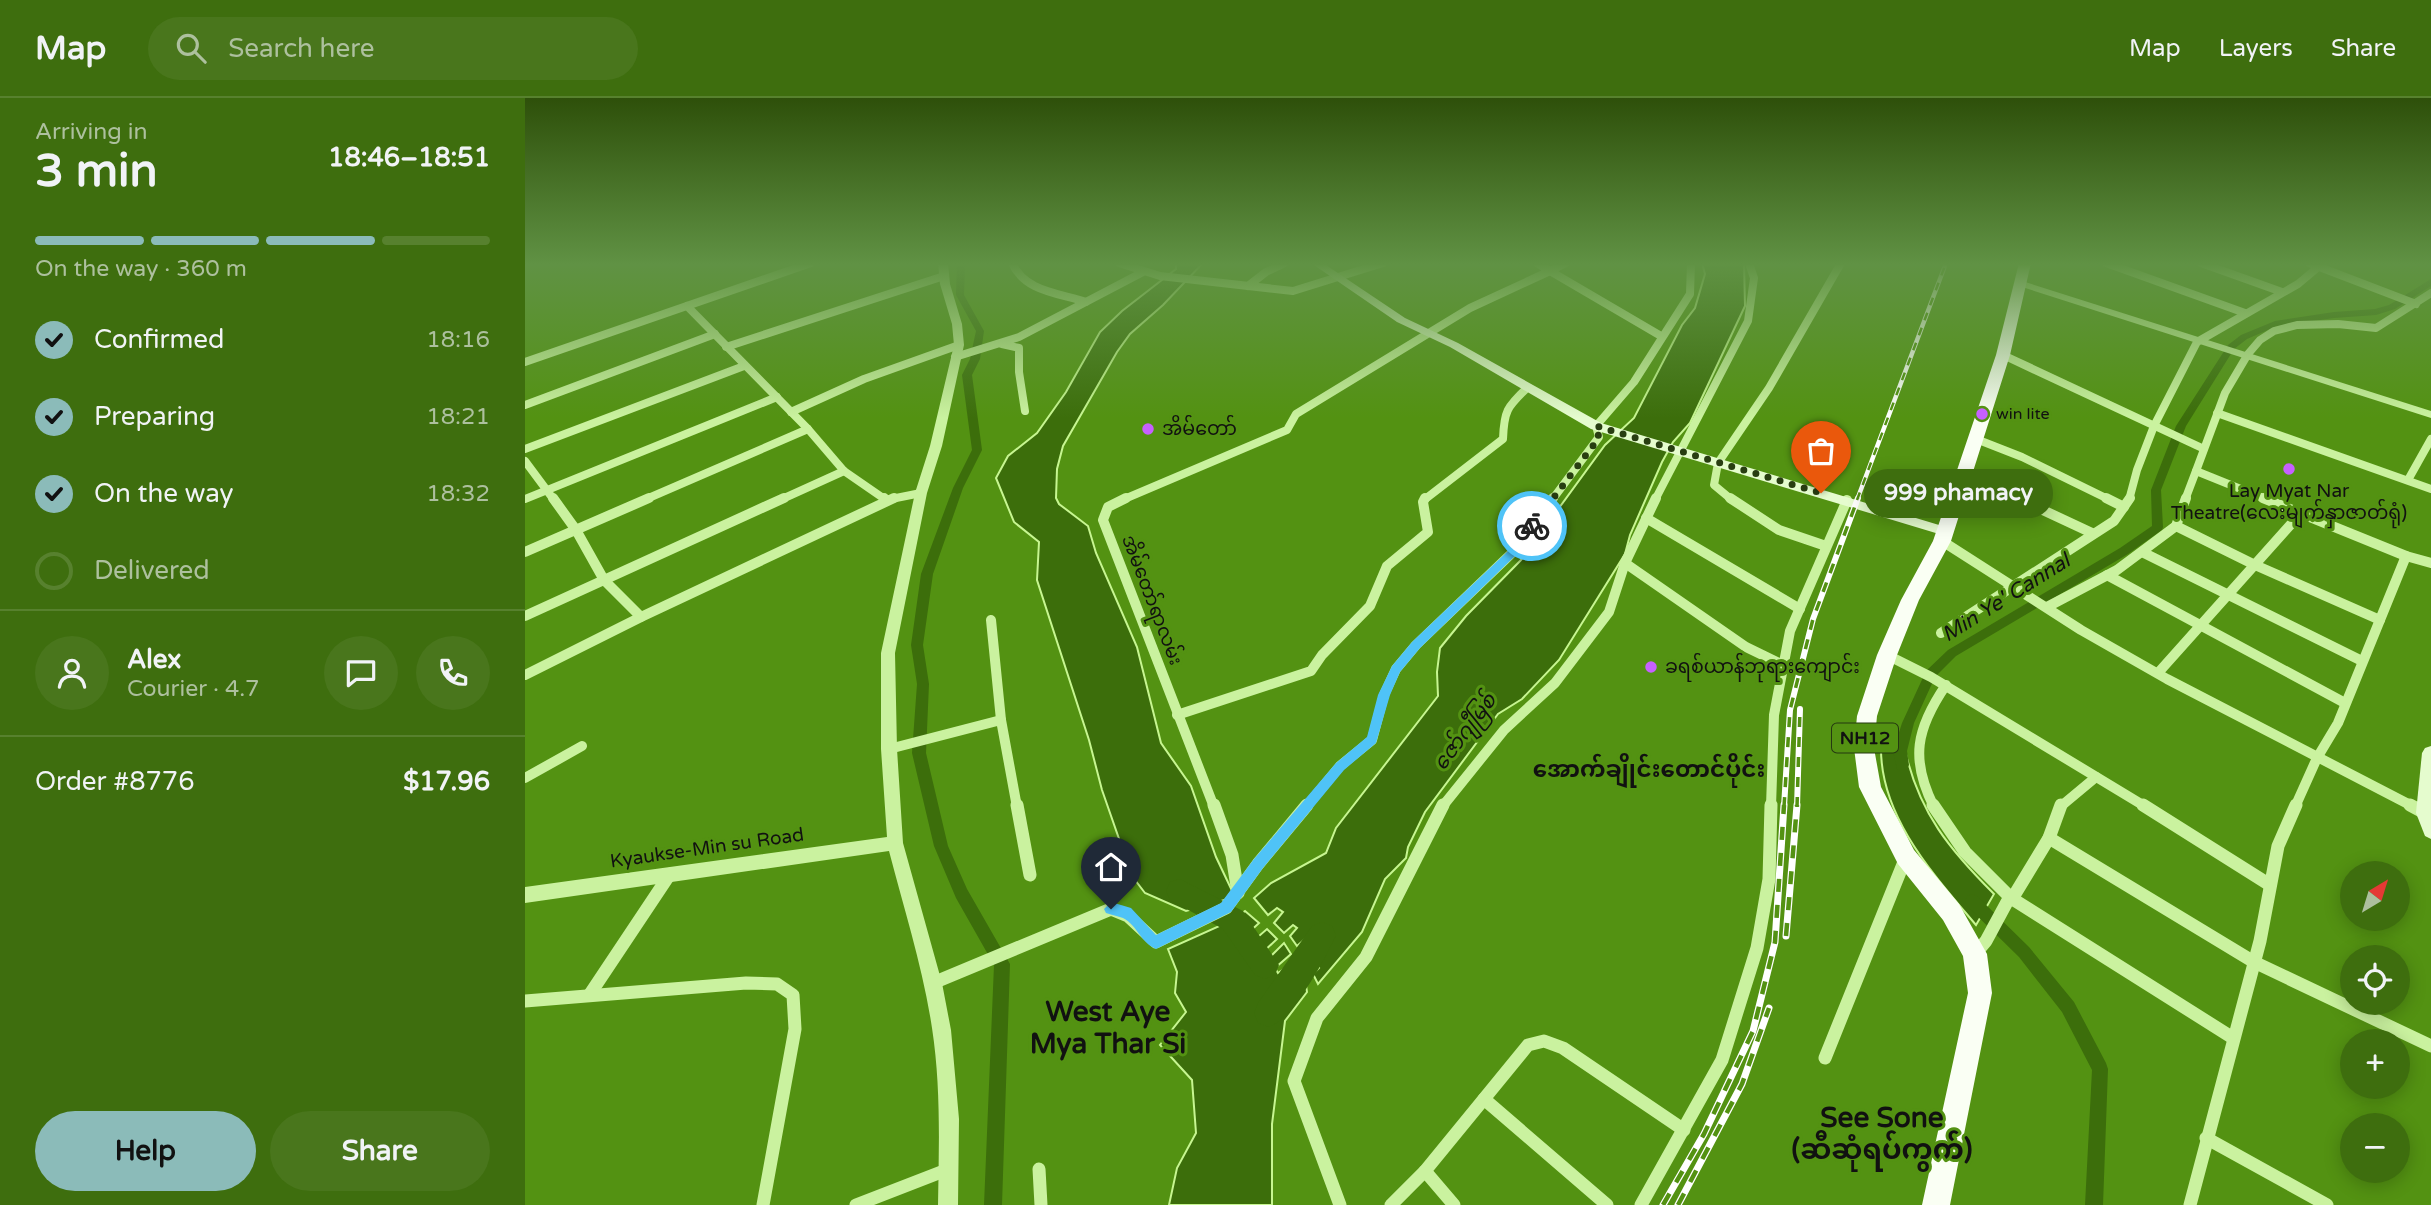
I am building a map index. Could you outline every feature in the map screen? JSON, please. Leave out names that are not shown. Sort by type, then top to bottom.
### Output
[{"type":"highway","name":"NH12","points":[[1936,1205],[1980,993],[1980,947],[1906,857],[1870,788],[1864,748],[1867,716],[1887,655],[1910,600],[1943,536],[2003,355],[2012,315]]},
{"type":"main road","points":[[1395,315],[1426,334],[1454,345],[1601,428],[1847,500],[1943,536]]},
{"type":"main road","points":[[2428,822],[2431,753]]},
{"type":"street","points":[[525,362],[662,315]]},
{"type":"street","points":[[696,315],[808,429],[844,471],[886,500]]},
{"type":"street","points":[[726,347],[824,315]]},
{"type":"street","points":[[948,1205],[949,1119],[942,1030],[933,983],[895,843],[889,749],[888,653],[921,493],[936,446],[954,357],[959,345],[959,331],[954,315]]},
{"type":"street","points":[[954,357],[1002,344],[1061,315]]},
{"type":"street","name":"အိမ်တော်ရာလမ်း","points":[[1237,893],[1228,844],[1114,554],[1103,520],[1108,507],[1151,486],[1287,430],[1296,414],[1460,315]]},
{"type":"street","points":[[1625,315],[1661,336]]},
{"type":"street","points":[[933,983],[1111,909],[1126,912],[1140,924],[1149,938],[1156,942],[1226,908],[1258,864],[1340,766],[1372,740],[1384,695],[1396,670],[1416,645],[1512,553],[1599,438],[1601,428],[1634,382],[1676,315]]},
{"type":"street","points":[[1340,1205],[1294,1081],[1317,1018],[1366,957],[1437,813],[1504,730],[1555,683],[1609,612],[1625,563],[1677,450],[1748,321],[1749,315]]},
{"type":"street","points":[[1811,315],[1769,388],[1718,463],[1714,485],[1785,535],[1826,546]]},
{"type":"street","points":[[2129,315],[2202,343],[2431,415]]},
{"type":"street","points":[[1941,633],[2114,521],[2130,499],[2137,470],[2154,426],[2202,343],[2243,315]]},
{"type":"street","points":[[2044,605],[2107,575],[2176,526],[2202,448],[2217,413],[2246,357],[2260,341],[2274,331],[2342,322],[2376,328],[2398,315]]},
{"type":"street","points":[[525,405],[715,334]]},
{"type":"street","points":[[1002,344],[1019,348],[1019,372],[1025,411]]},
{"type":"street","points":[[791,412],[864,379],[959,345]]},
{"type":"street","points":[[2003,355],[2053,376],[2202,448]]},
{"type":"street","points":[[525,449],[744,366]]},
{"type":"street","points":[[1177,715],[1311,671],[1322,655],[1370,606],[1387,566],[1428,532],[1423,502],[1427,496],[1503,439],[1504,415],[1508,407],[1527,388]]},
{"type":"street","points":[[525,499],[777,397]]},
{"type":"street","points":[[2217,413],[2431,489]]},
{"type":"street","points":[[525,552],[808,429]]},
{"type":"street","points":[[1976,439],[2022,457],[2124,507]]},
{"type":"street","points":[[2408,480],[2431,439]]},
{"type":"street","points":[[525,461],[576,530],[604,580],[641,617]]},
{"type":"street","points":[[525,616],[844,471]]},
{"type":"street","points":[[2196,471],[2406,556],[2431,563]]},
{"type":"street","points":[[1964,474],[2092,533]]},
{"type":"street","points":[[525,675],[641,617],[840,526],[886,500],[921,493]]},
{"type":"street","points":[[1641,1205],[1722,1060],[1757,948],[1769,879],[1774,715],[1783,665],[1790,631],[1847,500]]},
{"type":"street","points":[[2158,673],[2301,513]]},
{"type":"street","points":[[1646,517],[1800,609]]},
{"type":"street","points":[[2176,526],[2255,565],[2380,620]]},
{"type":"street","points":[[1943,536],[2081,630],[2317,758],[2428,822]]},
{"type":"street","points":[[2142,552],[2362,661]]},
{"type":"street","points":[[2190,1205],[2260,941],[2278,846],[2317,758],[2338,723],[2406,556]]},
{"type":"street","points":[[1625,563],[1746,647],[1783,665]]},
{"type":"street","points":[[2107,575],[2345,703]]},
{"type":"street","points":[[991,620],[1001,720],[1030,876]]},
{"type":"street","points":[[1887,655],[1945,685],[2270,885]]},
{"type":"street","points":[[1945,685],[1932,705],[1919,739],[1918,754],[1923,783],[1940,818],[1973,861],[2010,901],[2233,1038]]},
{"type":"street","points":[[889,749],[1001,720]]},
{"type":"street","points":[[525,778],[582,746]]},
{"type":"street","points":[[1980,947],[2049,838],[2061,805],[2096,777]]},
{"type":"street","points":[[2049,838],[2253,962],[2431,1046]]},
{"type":"street","name":"Kyaukse-Min su Road","points":[[525,895],[895,843]]},
{"type":"street","points":[[1825,1058],[1906,857]]},
{"type":"street","points":[[590,994],[670,874]]},
{"type":"street","points":[[525,1001],[745,983],[777,984],[793,995],[795,1029],[763,1205]]},
{"type":"street","points":[[1391,1205],[1425,1171],[1528,1045],[1544,1041],[1563,1048],[1684,1130]]},
{"type":"street","points":[[1484,1099],[1607,1205]]},
{"type":"street","points":[[2206,1138],[2327,1205]]},
{"type":"street","points":[[1039,1169],[1041,1205]]},
{"type":"street","points":[[856,1205],[949,1170]]},
{"type":"street","points":[[1425,1171],[1454,1205]]},
{"type":"water","points":[[1118,315],[1152,315],[1130,334],[1117,352],[1063,446],[1057,469],[1056,498],[1059,504],[1088,526],[1096,553],[1137,647],[1161,743],[1191,786],[1216,857],[1235,897],[1186,911],[1145,893],[1132,876],[1102,790],[1089,740],[1037,580],[1039,542],[1014,522],[996,478],[1008,456],[1037,433],[1066,392],[1100,332]]},
{"type":"water","points":[[1690,315],[1741,315],[1690,423],[1673,442],[1662,462],[1630,535],[1625,554],[1559,660],[1522,699],[1498,714],[1425,812],[1408,847],[1406,858],[1385,879],[1362,932],[1318,984],[1313,974],[1319,968],[1314,961],[1310,965],[1305,953],[1311,948],[1306,938],[1297,946],[1290,936],[1297,928],[1293,925],[1284,933],[1274,923],[1283,912],[1277,908],[1268,915],[1254,898],[1271,883],[1326,853],[1336,828],[1438,696],[1440,648],[1466,616],[1521,560],[1605,445],[1634,418]]},
{"type":"water","points":[[1881,747],[1905,750],[1919,793],[1938,829],[1963,862],[1994,894],[1976,925],[1927,865],[1900,821],[1883,773]]},
{"type":"water","points":[[1245,911],[1259,923],[1244,937],[1251,943],[1267,929],[1277,939],[1262,953],[1268,959],[1284,943],[1291,954],[1275,968],[1278,973],[1297,960],[1302,971],[1285,984],[1289,992],[1305,978],[1307,992],[1285,1021],[1272,1124],[1272,1205],[1169,1205],[1177,1168],[1196,1133],[1192,1080],[1160,1045],[1186,1012],[1175,993],[1177,972],[1168,949],[1233,920]]},
{"type":"waterway","points":[[971,315],[980,331],[975,359],[967,375],[977,450],[958,488],[927,574],[917,645],[923,684],[919,753],[941,846],[961,893],[1002,964],[993,1205]]},
{"type":"waterway","name":"Min Ye' Cannal","points":[[1902,765],[1900,751],[1908,723],[1930,674],[1952,653],[2124,551],[2158,527],[2156,490],[2181,426],[2231,347],[2244,337],[2275,324],[2339,315]]},
{"type":"waterway","points":[[1180,891],[1233,920],[1265,965]]},
{"type":"waterway","name":"Min Ye' Cannal","points":[[1972,901],[2024,952],[2068,1007],[2100,1069],[2094,1205]]},
{"type":"waterway","name":"ဇော်ဂျီမြစ်","points":[[1269,1013],[1322,935]]},
{"type":"railway","points":[[1857,500],[1927,315]]},
{"type":"railway","points":[[1784,807],[1790,710],[1813,619],[1858,498]]},
{"type":"railway","points":[[1797,807],[1800,709]]},
{"type":"railway","points":[[1663,1205],[1704,1134],[1753,1031],[1775,942],[1784,805]]},
{"type":"railway","points":[[1786,936],[1797,805]]},
{"type":"railway","points":[[1678,1205],[1742,1084],[1769,1008]]},
{"type":"way so far","points":[[1532,526],[1599,438],[1596,426],[1821,493]]},
{"type":"place","name":"win lite","points":[[1982,414]]},
{"type":"place","name":"အိမ်တော်","points":[[1148,429]]},
{"type":"place","name":"Lay Myat Nar Theatre(လေးမျက်နှာဇာတ်ရုံ)","points":[[2289,469]]},
{"type":"place","name":"999 phamacy","points":[[1821,493]]},
{"type":"place","name":"ခရစ်ယာန်ဘုရားကျောင်း","points":[[1651,667]]},
{"type":"district","name":"အောက်ချိုင်းတောင်ပိုင်း","points":[[1649,770]]},
{"type":"district","name":"West Aye Mya Thar Si","points":[[1108,1028]]},
{"type":"district","name":"See Sone (ဆီဆုံရပ်ကွက်)","points":[[1882,1134]]},
{"type":"route","points":[[1111,909],[1126,912],[1140,924],[1149,938],[1156,942],[1226,908],[1258,864],[1340,766],[1372,740],[1384,695],[1396,670],[1416,645],[1512,553],[1532,526]]}]
